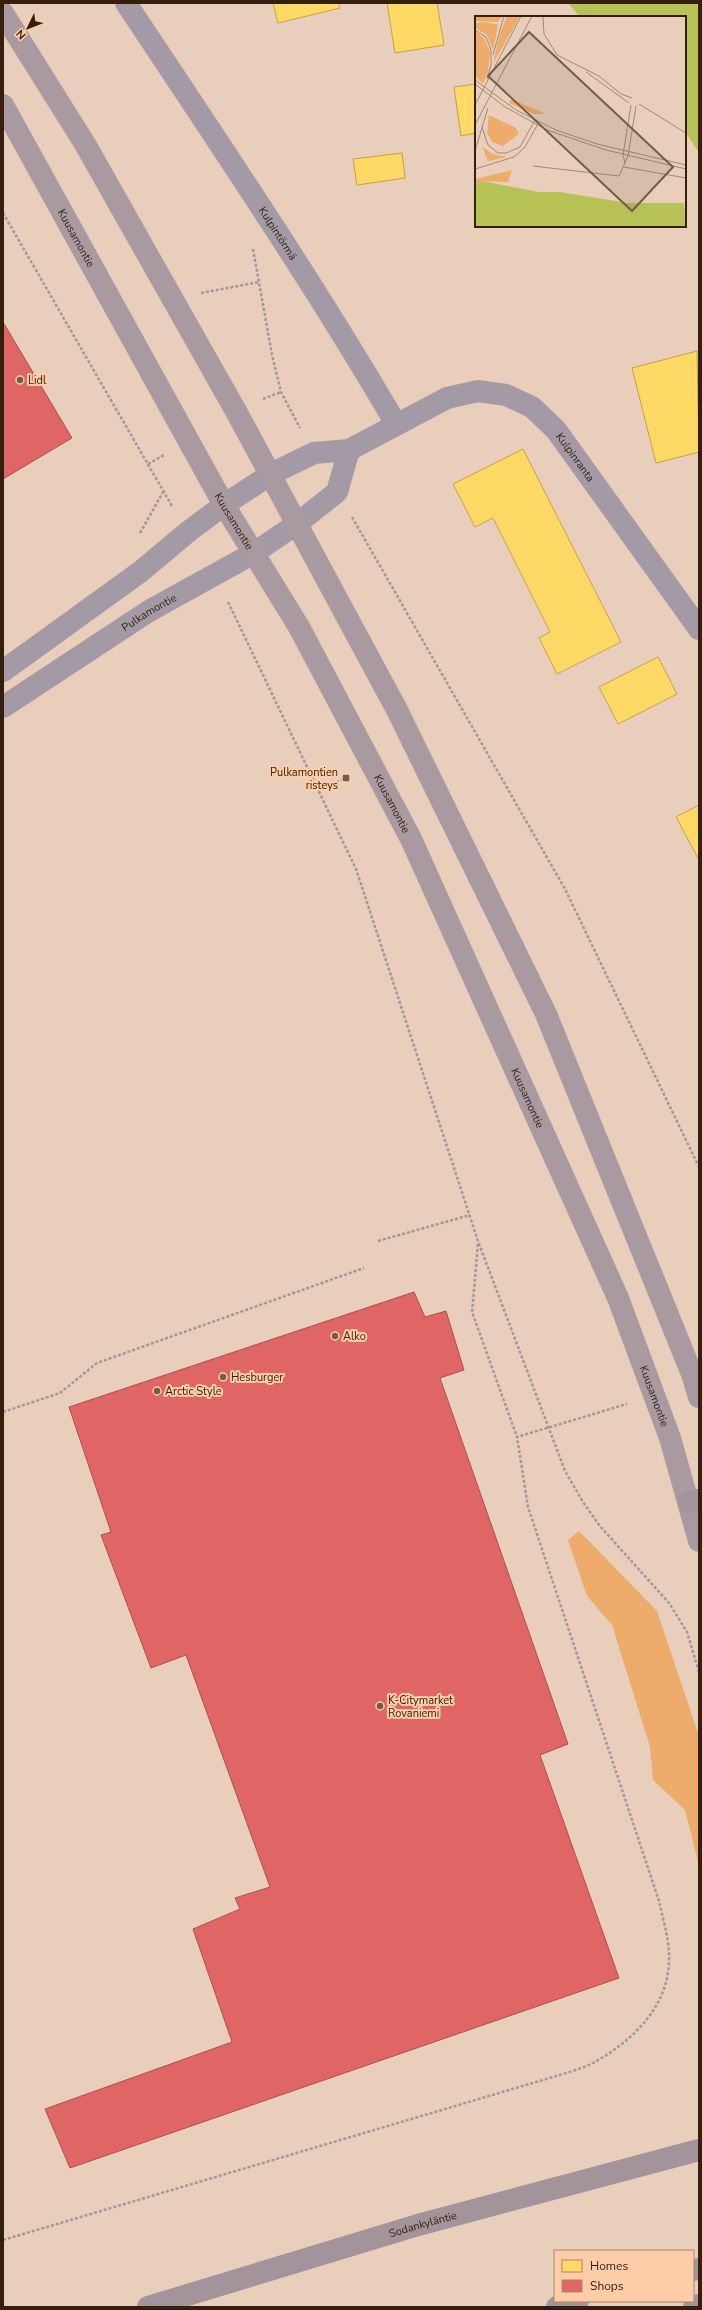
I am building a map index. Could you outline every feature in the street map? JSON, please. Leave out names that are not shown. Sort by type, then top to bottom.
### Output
[{"type":"highway","name":"Sodankyläntie","points":[[148,2307],[418,2225],[699,2150]]},
{"type":"highway","points":[[557,2307],[574,2302]]},
{"type":"highway","points":[[694,2307],[699,2305]]},
{"type":"main road","points":[[3,13],[85,144],[271,474],[397,710],[546,1014],[692,1374],[699,1397]]},
{"type":"main road","name":"Kuusamontie","points":[[3,105],[224,505],[298,627],[411,839],[618,1298],[694,1501],[699,1541]]},
{"type":"street","name":"Kulpintörmä","points":[[126,3],[244,181],[359,362],[396,424]]},
{"type":"street","name":"Kulpinranta","points":[[396,424],[446,398],[478,391],[506,395],[532,407],[556,430],[699,629]]},
{"type":"street","points":[[3,671],[140,572],[189,531],[224,505],[271,474],[314,453],[349,450],[396,424]]},
{"type":"street","points":[[298,523],[337,492],[349,450]]},
{"type":"street","name":"Pulkamontie","points":[[3,707],[149,611],[254,553],[298,523]]},
{"type":"path","points":[[3,213],[172,506]]},
{"type":"path","points":[[252,244],[280,392],[301,430]]},
{"type":"path","points":[[198,288],[201,293],[259,282]]},
{"type":"path","points":[[260,400],[280,392]]},
{"type":"path","points":[[148,464],[165,454]]},
{"type":"path","points":[[351,515],[565,889],[699,1167]]},
{"type":"path","points":[[228,602],[356,869],[478,1241],[565,1471],[583,1502],[599,1525],[670,1603],[687,1632],[699,1672]]},
{"type":"path","points":[[318,792],[346,778]]},
{"type":"path","points":[[378,1241],[470,1215]]},
{"type":"path","points":[[3,2240],[592,2064],[625,2042],[648,2020],[663,1992],[669,1961],[667,1935],[659,1901],[528,1507],[517,1437],[472,1312],[478,1241]]},
{"type":"path","points":[[3,1412],[60,1393],[96,1363],[364,1268]]},
{"type":"path","points":[[517,1437],[632,1402]]},
{"type":"shaded area","points":[[568,3],[699,3],[699,153],[686,133],[686,16],[579,16]]},
{"type":"shaded area","points":[[579,1531],[657,1611],[699,1736],[699,1866],[685,1810],[653,1780],[650,1747],[612,1625],[587,1596],[568,1540]]},
{"type":"building: Homes","points":[[273,3],[338,3],[340,8],[278,23]]},
{"type":"building: Homes","points":[[387,3],[437,3],[444,45],[395,53]]},
{"type":"building: Homes","points":[[475,84],[475,133],[461,136],[454,87]]},
{"type":"building: Homes","points":[[402,153],[405,178],[357,185],[353,159]]},
{"type":"building: Homes","points":[[697,351],[699,452],[656,463],[632,368]]},
{"type":"building: Homes","points":[[523,449],[621,642],[557,674],[539,638],[550,632],[493,518],[475,527],[453,484]]},
{"type":"building: Homes","points":[[658,657],[677,694],[618,724],[599,687]]},
{"type":"building: Homes","points":[[699,805],[699,860],[676,817]]},
{"type":"building: Shops","name":"Lidl","points":[[3,322],[72,438],[3,479]]},
{"type":"building: Shops","name":"K-Citymarket Rovaniemi","points":[[414,1292],[425,1317],[446,1311],[464,1370],[440,1378],[568,1744],[540,1755],[619,1978],[70,2168],[45,2109],[232,2042],[193,1929],[240,1909],[235,1898],[270,1887],[186,1655],[151,1668],[101,1535],[111,1532],[69,1407]]},
{"type":"place","name":"Lidl","points":[[20,380]]},
{"type":"place","name":"Pulkamontien risteys","points":[[346,778]]},
{"type":"place","name":"Alko","points":[[335,1336]]},
{"type":"place","name":"Hesburger","points":[[223,1377]]},
{"type":"place","name":"Arctic Style","points":[[157,1391]]},
{"type":"place","name":"K-Citymarket Rovaniemi","points":[[380,1706]]}]
